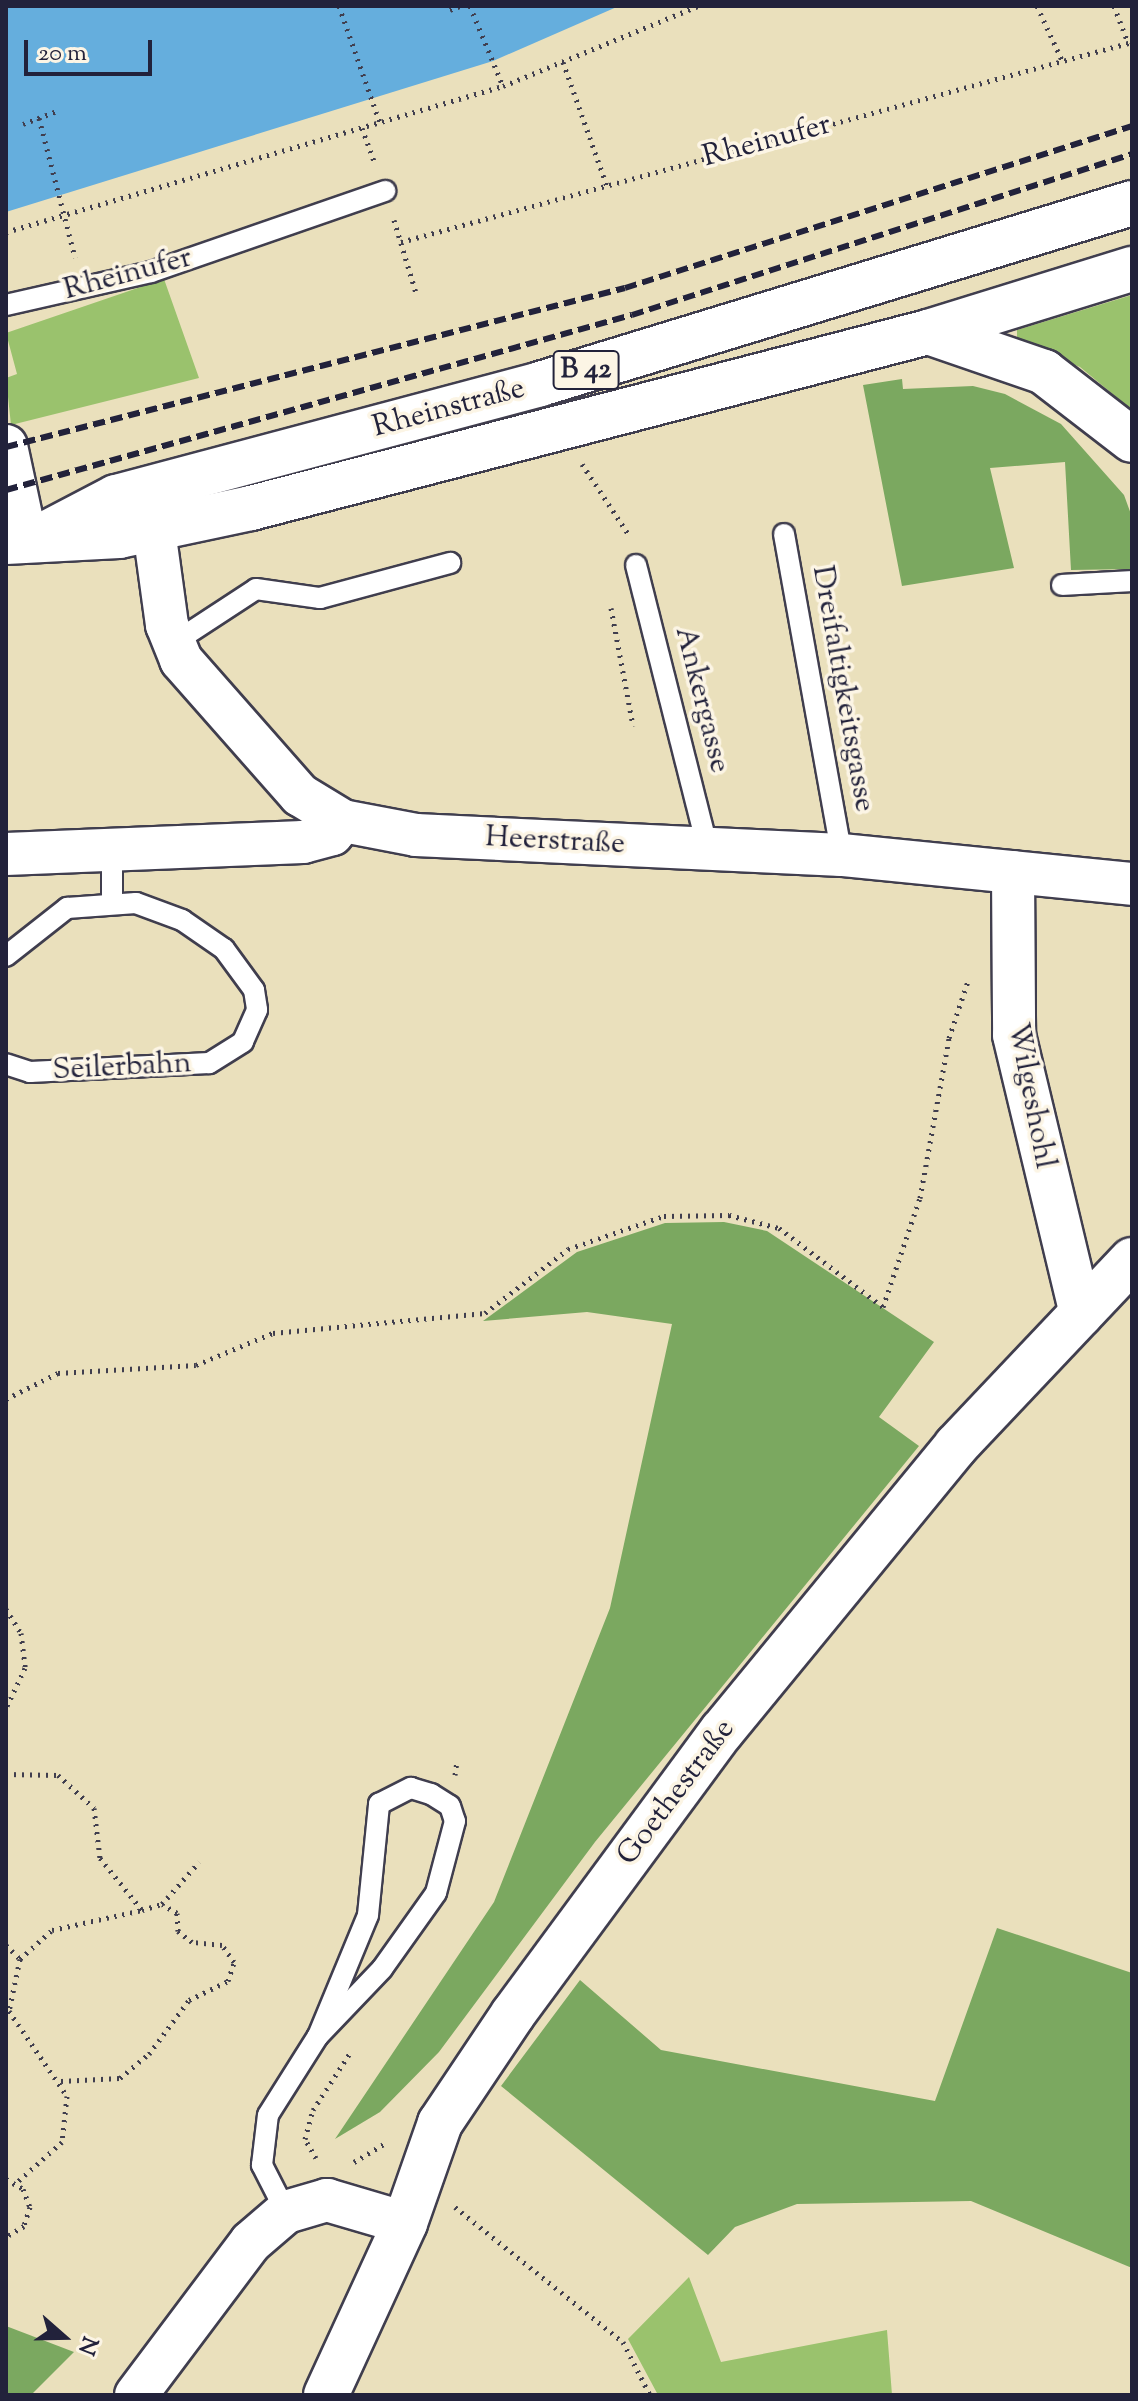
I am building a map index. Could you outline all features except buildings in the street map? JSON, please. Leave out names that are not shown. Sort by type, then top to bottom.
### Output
[{"type":"main road","name":"Rheinstraße","points":[[25,539],[116,497],[540,384],[1131,204]]},
{"type":"main road","name":"Rheinstraße","points":[[25,539],[154,530],[928,332],[1132,269]]},
{"type":"main road","points":[[928,332],[1044,372],[1132,440]]},
{"type":"main road","name":"Goethestraße","points":[[326,2395],[405,2223],[440,2123],[722,1731],[956,1446],[1132,1260]]},
{"type":"street","points":[[6,446],[25,539]]},
{"type":"street","points":[[154,530],[172,644]]},
{"type":"street","name":"Heerstraße","points":[[172,644],[300,795],[343,821],[416,835],[842,855],[1132,884]]},
{"type":"street","points":[[6,854],[303,842],[332,834],[343,821]]},
{"type":"street","name":"Wilgeshohl","points":[[1013,872],[1014,1035],[1081,1315]]},
{"type":"street","points":[[136,2395],[251,2242],[286,2212],[327,2200],[405,2223]]},
{"type":"lane","name":"Rheinufer","points":[[6,305],[84,290],[385,191]]},
{"type":"lane","name":"Dreifaltigkeitsgasse","points":[[784,534],[842,855]]},
{"type":"lane","points":[[172,644],[256,589],[320,598],[450,563]]},
{"type":"lane","name":"Ankergasse","points":[[636,565],[708,849]]},
{"type":"lane","points":[[1062,585],[1132,581]]},
{"type":"lane","points":[[112,849],[112,901]]},
{"type":"lane","name":"Seilerbahn","points":[[6,956],[67,908],[112,901],[160,909],[224,949],[254,990],[257,1010],[243,1042],[225,1056],[178,1068],[30,1072],[6,1064]]},
{"type":"lane","points":[[286,2212],[262,2165],[268,2115],[318,2036],[368,1915],[379,1804],[411,1788],[431,1794],[450,1806],[455,1821],[436,1893],[382,1969],[318,2036]]},
{"type":"path","points":[[339,6],[380,123]]},
{"type":"path","points":[[450,10],[460,6]]},
{"type":"path","points":[[470,6],[503,86]]},
{"type":"path","points":[[6,232],[503,86],[698,6]]},
{"type":"path","points":[[1037,6],[1062,60]]},
{"type":"path","points":[[1114,6],[1130,43]]},
{"type":"path","name":"Rheinufer","points":[[416,293],[401,242],[1130,43]]},
{"type":"path","points":[[563,62],[607,186]]},
{"type":"path","points":[[23,124],[57,111]]},
{"type":"path","points":[[39,118],[84,290]]},
{"type":"path","points":[[6,1399],[58,1373],[196,1365],[273,1333],[485,1313],[568,1249],[664,1216],[729,1215],[779,1228],[883,1307],[920,1198],[949,1038],[974,961]]},
{"type":"path","points":[[6,1609],[21,1633],[25,1668],[6,1708]]},
{"type":"path","points":[[6,1774],[58,1775],[94,1808],[100,1858],[142,1910]]},
{"type":"path","points":[[16,2183],[62,2142],[67,2096],[61,2081],[9,2011],[20,1959],[52,1930],[162,1904],[199,1862]]},
{"type":"path","points":[[61,2081],[120,2078],[149,2054],[189,2000],[228,1981],[234,1962],[222,1945],[192,1942],[178,1931],[177,1913],[162,1904]]},
{"type":"path","points":[[6,1945],[20,1959]]},
{"type":"path","points":[[328,2161],[311,2156],[305,2139],[313,2110],[355,2046]]},
{"type":"path","points":[[341,2163],[364,2161],[399,2139]]},
{"type":"path","points":[[6,2179],[16,2183],[30,2207],[24,2226],[6,2237]]},
{"type":"path","points":[[444,2199],[623,2342],[650,2395]]},
{"type":"green space","points":[[164,279],[199,378],[11,425],[6,378],[17,374],[6,333]]},
{"type":"green space","points":[[1132,295],[1132,410],[1080,367],[1017,342],[1017,330]]},
{"type":"green space","points":[[902,379],[903,389],[973,386],[1005,394],[1061,424],[1124,495],[1132,517],[1132,569],[1071,570],[1065,462],[990,468],[1014,568],[902,586],[863,385]]},
{"type":"green space","points":[[724,1222],[767,1231],[934,1342],[879,1417],[919,1446],[595,1842],[439,2052],[380,2112],[335,2139],[494,1902],[610,1608],[672,1324],[587,1312],[483,1321],[577,1252],[665,1223]]},
{"type":"green space","points":[[997,1928],[1132,1973],[1132,2268],[971,2201],[797,2204],[735,2227],[708,2255],[501,2086],[580,1980],[661,2050],[935,2101]]},
{"type":"green space","points":[[689,2277],[721,2362],[887,2330],[892,2395],[658,2395],[628,2339]]},
{"type":"green space","points":[[6,2326],[74,2352],[31,2395],[6,2395]]},
{"type":"water","points":[[6,6],[619,6],[493,61],[6,212]]},
{"type":"railway","points":[[6,447],[625,288],[1132,126]]},
{"type":"railway","points":[[6,490],[632,315],[1132,154]]}]
